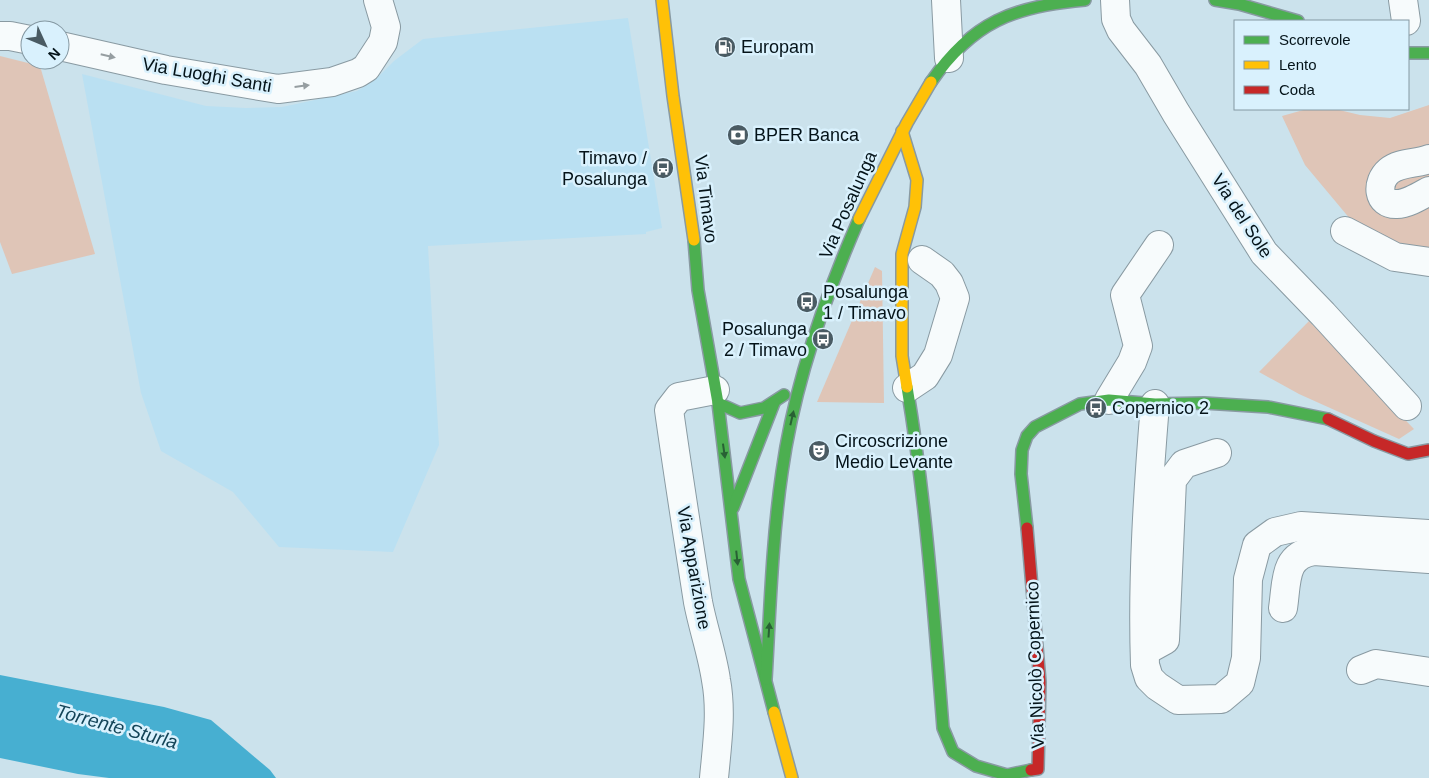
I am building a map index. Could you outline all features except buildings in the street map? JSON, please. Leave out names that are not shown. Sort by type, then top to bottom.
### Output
[{"type":"street","name":"Via Luoghi Santi","points":[[70,48],[166,70],[278,88],[332,82],[358,73],[366,68],[384,42],[386,27],[378,0]]},
{"type":"street","name":"Via Timavo","points":[[662,0],[673,96],[694,240],[698,290],[716,396]]},
{"type":"street","points":[[946,0],[949,58]]},
{"type":"street","name":"Via Posalunga","points":[[766,679],[779,492],[801,376],[833,280],[872,188],[919,99],[949,58],[978,31],[1008,14],[1042,5],[1085,0]]},
{"type":"street","points":[[1214,0],[1239,4],[1295,20]]},
{"type":"street","points":[[1403,0],[1406,20]]},
{"type":"street","name":"Via del Sole","points":[[1116,9],[1121,30],[1148,65],[1264,253],[1407,406]]},
{"type":"street","points":[[1409,35],[1429,53]]},
{"type":"street","points":[[0,36],[20,38]]},
{"type":"street","name":"Via Nicolò Copernico","points":[[902,131],[917,180],[915,207],[902,254],[902,356],[915,434],[930,566],[944,728],[953,752],[976,766],[1007,775],[1038,774],[1040,682],[1021,474],[1022,450],[1026,436],[1036,427],[1080,404],[1109,400],[1156,404],[1204,403],[1268,407],[1328,419],[1374,441],[1408,454],[1429,450]]},
{"type":"street","points":[[1429,159],[1401,164],[1389,171],[1382,179],[1379,189],[1384,200],[1391,204],[1400,204],[1429,191]]},
{"type":"street","points":[[1345,231],[1395,257],[1429,262]]},
{"type":"street","points":[[1109,400],[1132,362],[1138,346],[1125,295],[1159,245]]},
{"type":"street","points":[[907,388],[925,376],[938,355],[954,298],[950,283],[942,274],[922,260]]},
{"type":"street","name":"Via Posalunga","points":[[716,396],[740,413],[764,408],[784,395],[801,376]]},
{"type":"street","name":"Via Posalunga","points":[[716,396],[732,510],[739,579],[792,778]]},
{"type":"street","points":[[716,396],[736,426]]},
{"type":"street","name":"Via Apparizione","points":[[714,778],[719,724],[716,679],[701,616],[669,410],[679,398],[716,396]]},
{"type":"street","name":"Via Posalunga","points":[[732,510],[752,446],[774,403]]},
{"type":"street","points":[[1156,404],[1148,483],[1145,665],[1149,678],[1157,686],[1178,700],[1221,699],[1240,683],[1246,658],[1248,579],[1258,545],[1275,532],[1301,526],[1429,534]]},
{"type":"street","points":[[752,446],[766,461]]},
{"type":"street","points":[[1144,650],[1165,640],[1172,480],[1184,464],[1218,453]]},
{"type":"street","points":[[1283,608],[1289,568],[1298,556],[1305,552],[1314,551],[1429,559]]},
{"type":"street","points":[[1362,670],[1376,664],[1429,672]]},
{"type":"shaded area","points":[[628,18],[662,228],[646,232],[646,234],[428,246],[439,445],[393,552],[279,547],[233,492],[161,451],[141,393],[82,74],[206,106],[282,107],[357,91],[375,80],[394,61],[423,39]]},
{"type":"shaded area","points":[[0,56],[20,61],[20,70],[41,70],[95,254],[12,274],[0,242]]},
{"type":"shaded area","points":[[1429,105],[1429,255],[1422,254],[1356,226],[1305,165],[1282,116],[1303,110],[1339,110],[1360,115],[1390,118]]},
{"type":"shaded area","points":[[875,267],[882,271],[884,403],[817,402]]},
{"type":"shaded area","points":[[1309,321],[1414,429],[1399,439],[1299,394],[1259,372]]},
{"type":"water","name":"Torrente Sturla","points":[[0,675],[164,707],[211,720],[270,770],[276,778],[109,778],[78,774],[0,758]]},
{"type":"traffic: fast","points":[[931,82],[946,61],[962,45],[979,31],[997,21],[1037,7],[1085,0]]},
{"type":"traffic: fast","points":[[1215,0],[1239,4],[1295,20]]},
{"type":"traffic: fast","points":[[1409,53],[1429,53]]},
{"type":"traffic: fast","points":[[766,679],[776,523],[787,439],[802,375],[822,311],[859,219]]},
{"type":"traffic: fast","points":[[694,240],[698,290],[718,403],[739,579],[774,712]]},
{"type":"traffic: fast","points":[[907,387],[924,514],[943,728],[953,752],[976,766],[1007,775],[1031,770]]},
{"type":"traffic: fast","points":[[718,403],[740,413],[764,408],[784,395]]},
{"type":"traffic: fast","points":[[1027,528],[1021,474],[1022,450],[1027,436],[1035,427],[1080,404],[1109,400],[1155,404],[1204,403],[1268,407],[1328,419]]},
{"type":"traffic: fast","points":[[733,508],[774,403]]},
{"type":"traffic: slow","points":[[662,0],[673,96],[694,240]]},
{"type":"traffic: slow","points":[[859,219],[907,123],[931,82]]},
{"type":"traffic: slow","points":[[902,131],[917,180],[915,207],[902,254],[902,356],[907,387]]},
{"type":"traffic: slow","points":[[774,712],[792,778]]},
{"type":"traffic: jam","points":[[1328,419],[1374,441],[1408,454],[1429,450]]},
{"type":"traffic: jam","points":[[1027,528],[1040,682],[1038,769],[1031,770]]},
{"type":"place","name":"Europam","points":[[725,47]]},
{"type":"place","name":"BPER Banca","points":[[738,135]]},
{"type":"place","name":"Timavo / Posalunga","points":[[663,168]]},
{"type":"place","name":"Posalunga 1 / Timavo","points":[[807,302]]},
{"type":"place","name":"Posalunga 2 / Timavo","points":[[823,339]]},
{"type":"place","name":"Copernico 2","points":[[1096,408]]},
{"type":"place","name":"Circoscrizione Medio Levante","points":[[819,451]]}]
